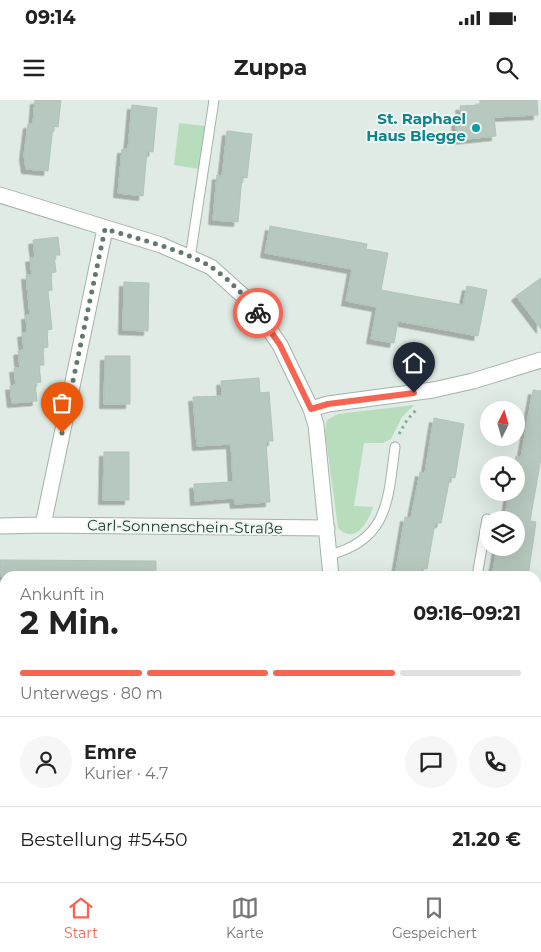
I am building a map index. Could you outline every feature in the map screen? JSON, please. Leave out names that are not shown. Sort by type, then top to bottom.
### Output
[{"type":"street","points":[[0,195],[161,245],[211,267],[250,303],[280,345],[311,409],[316,425],[331,571]]},
{"type":"street","points":[[43,526],[105,229]]},
{"type":"street","points":[[311,409],[328,404],[433,390],[473,381],[541,360]]},
{"type":"street","name":"Carl-Sonnenschein-Straße","points":[[0,526],[327,528]]},
{"type":"lane","points":[[190,258],[214,100]]},
{"type":"lane","points":[[329,555],[350,550],[363,542],[376,528],[385,507],[395,447]]},
{"type":"lane","points":[[478,571],[480,556]]},
{"type":"path","points":[[395,447],[406,420],[431,400],[433,390]]},
{"type":"green space","points":[[179,123],[205,126],[199,169],[174,165]]},
{"type":"green space","points":[[414,405],[402,417],[391,439],[383,443],[364,443],[354,506],[373,507],[368,519],[360,530],[350,534],[344,533],[338,528],[325,431],[327,420],[338,414]]},
{"type":"building","points":[[35,100],[61,100],[58,127],[53,126],[48,171],[26,169],[24,155],[28,124],[33,124]]},
{"type":"building","name":"St. Raphael Haus Blegge","points":[[480,100],[537,100],[538,115],[494,117],[496,136],[457,140],[456,120],[461,119],[460,106],[480,105]]},
{"type":"building","points":[[132,105],[157,108],[153,152],[147,151],[143,196],[118,193],[122,149],[128,149]]},
{"type":"building","points":[[227,131],[252,134],[247,178],[242,177],[238,222],[213,220],[217,175],[222,176]]},
{"type":"building","points":[[270,226],[367,244],[366,249],[388,253],[381,290],[463,305],[467,286],[487,290],[478,336],[398,321],[394,343],[371,339],[377,307],[346,301],[352,269],[265,253]]},
{"type":"building","points":[[58,237],[60,255],[54,255],[56,272],[51,273],[52,290],[48,291],[52,329],[47,330],[48,347],[43,348],[44,365],[39,365],[41,382],[35,383],[37,401],[12,403],[10,386],[16,385],[14,368],[20,368],[18,351],[24,350],[22,333],[27,332],[26,315],[30,315],[26,275],[32,275],[30,258],[35,257],[33,240]]},
{"type":"building","points":[[541,278],[541,329],[516,296]]},
{"type":"building","points":[[124,282],[149,283],[148,331],[123,330]]},
{"type":"building","points":[[105,356],[130,356],[130,404],[104,404]]},
{"type":"building","points":[[259,378],[260,393],[269,392],[273,441],[266,441],[270,502],[235,504],[234,498],[195,501],[194,484],[233,482],[231,444],[197,446],[193,397],[222,396],[221,381]]},
{"type":"building","points":[[533,390],[541,391],[541,458],[530,521],[536,522],[529,571],[493,571],[496,556],[525,556],[525,511],[506,511],[508,501],[525,501],[525,456],[521,456],[523,446],[525,446],[525,435]]},
{"type":"building","points":[[434,418],[464,424],[455,478],[450,477],[441,523],[435,523],[427,569],[422,568],[421,571],[396,571],[405,517],[411,518],[420,472],[425,473]]},
{"type":"building","points":[[104,452],[129,452],[129,500],[103,500]]},
{"type":"building","points":[[0,560],[156,561],[156,571],[0,571]]},
{"type":"way so far","points":[[62,433],[105,229],[161,245],[211,267],[250,303],[258,313]]},
{"type":"place","name":"St. Raphael Haus Blegge","points":[[476,128]]},
{"type":"route","points":[[258,313],[280,345],[311,409],[328,404],[414,393]]}]
